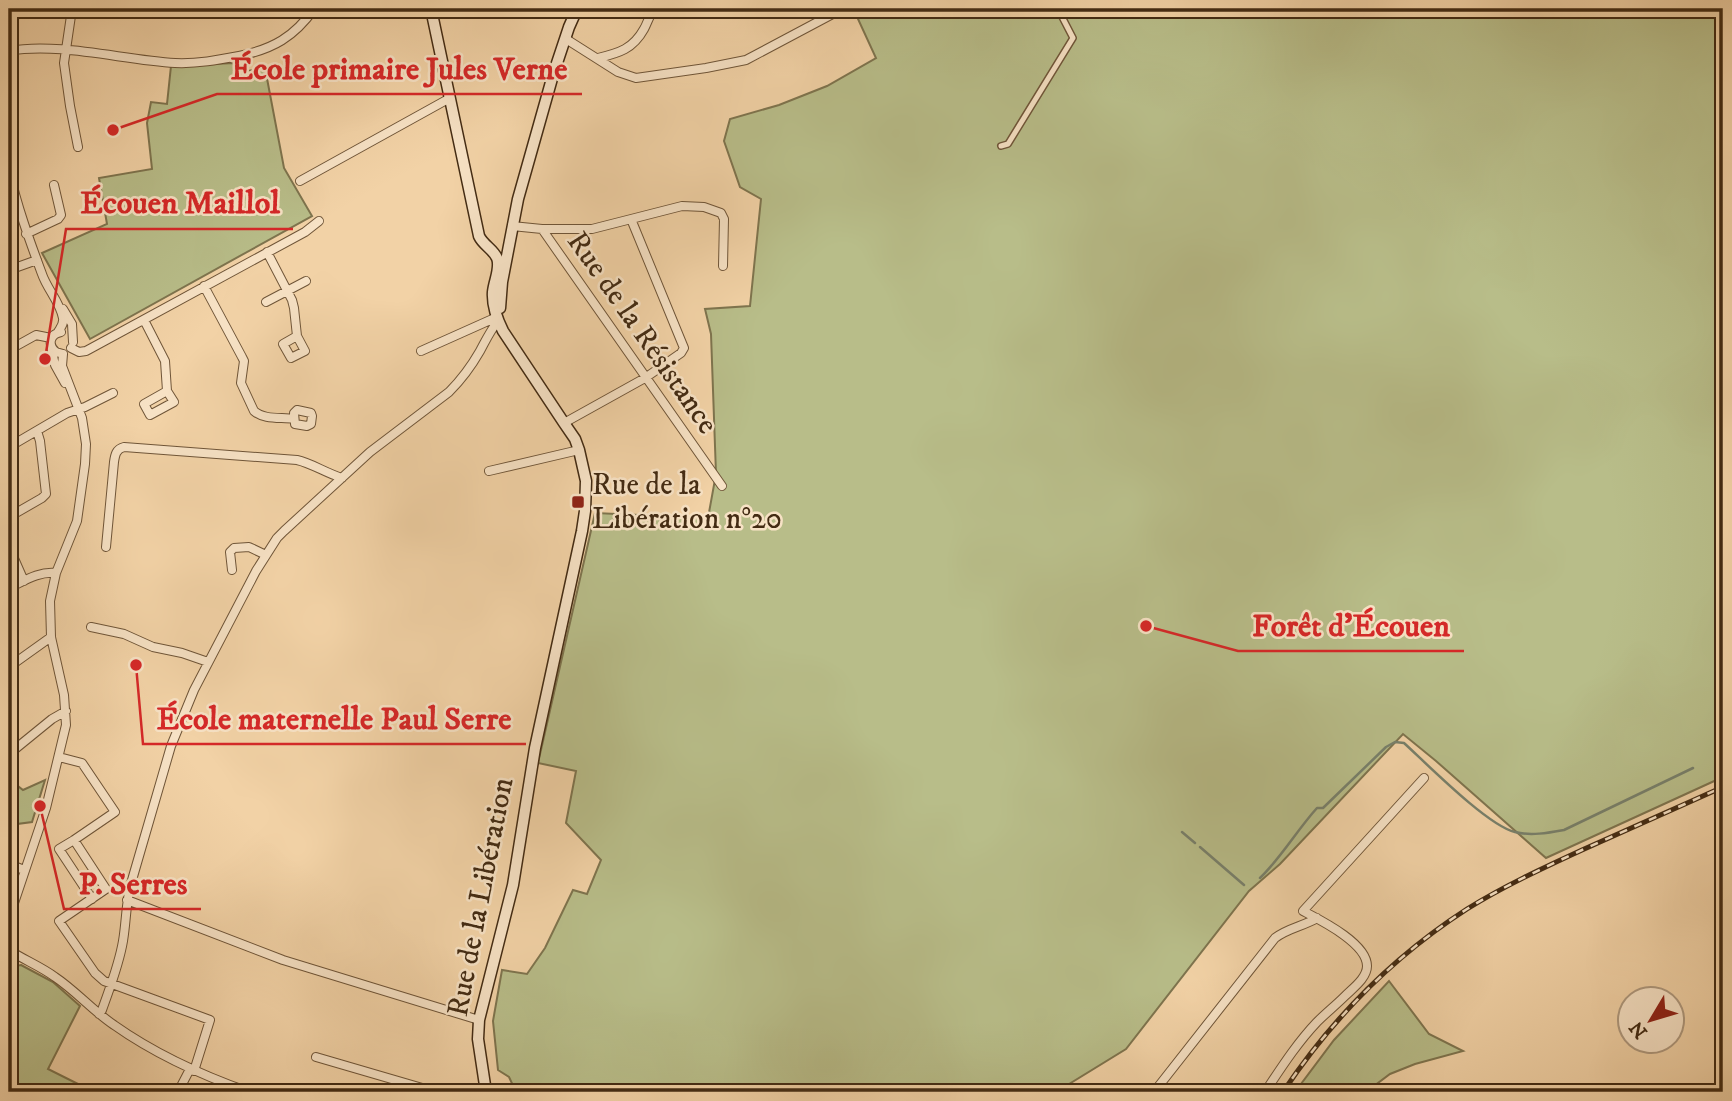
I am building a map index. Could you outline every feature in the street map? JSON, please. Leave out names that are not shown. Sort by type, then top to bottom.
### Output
[{"type":"main road","points":[[431,9],[479,236],[493,252],[498,263],[493,294],[497,319]]},
{"type":"main road","points":[[497,319],[512,226],[553,75],[577,9]]},
{"type":"main road","name":"Rue de la Libération","points":[[486,1092],[478,1039],[480,1020],[513,885],[535,748],[584,521],[586,481],[575,439],[497,319]]},
{"type":"street","points":[[9,75],[15,9]]},
{"type":"street","points":[[72,9],[64,63],[78,147]]},
{"type":"street","points":[[10,51],[23,48],[65,51],[177,63],[216,60],[267,49],[301,26],[314,9]]},
{"type":"street","points":[[598,58],[619,53],[633,43],[654,9]]},
{"type":"street","points":[[566,38],[618,72],[636,78],[746,60],[825,13],[842,9]]},
{"type":"street","points":[[1001,146],[1008,144],[1073,38],[1058,9]]},
{"type":"street","points":[[300,181],[450,99]]},
{"type":"street","points":[[9,170],[26,234],[62,316],[63,324],[53,338],[55,365],[74,397]]},
{"type":"street","points":[[26,234],[61,215],[54,185]]},
{"type":"street","points":[[542,229],[592,229],[669,208],[704,207],[721,213],[725,227],[723,266]]},
{"type":"street","points":[[564,423],[645,378],[681,353],[684,348],[631,219]]},
{"type":"street","points":[[9,349],[36,335],[53,338],[65,332],[79,352],[86,351],[305,232],[319,221]]},
{"type":"street","name":"Rue de la Résistance","points":[[512,226],[542,229],[722,486]]},
{"type":"street","points":[[493,252],[509,245]]},
{"type":"street","points":[[267,252],[294,308],[297,336]]},
{"type":"street","points":[[9,270],[37,260]]},
{"type":"street","points":[[10,913],[46,808],[66,724],[62,684],[51,636],[50,601],[56,573],[77,521],[84,474],[85,437],[79,409],[62,366],[63,354],[72,345],[72,324],[45,270],[37,260]]},
{"type":"street","points":[[266,302],[306,281]]},
{"type":"street","points":[[204,286],[244,361],[241,383],[254,411],[264,417],[293,419]]},
{"type":"street","points":[[421,351],[497,319]]},
{"type":"street","points":[[99,1014],[123,941],[127,900],[171,746],[194,690],[266,555],[284,531],[370,452],[449,392],[480,352],[497,319]]},
{"type":"street","points":[[144,320],[165,361],[167,391]]},
{"type":"street","points":[[53,338],[56,352],[63,354]]},
{"type":"street","points":[[9,447],[68,413],[113,393]]},
{"type":"street","points":[[9,517],[46,494],[37,431]]},
{"type":"street","points":[[106,547],[114,462],[120,448],[297,460],[342,478]]},
{"type":"street","points":[[489,471],[579,450]]},
{"type":"street","points":[[315,467],[329,490]]},
{"type":"street","points":[[9,547],[24,581]]},
{"type":"street","points":[[232,570],[230,552],[233,548],[249,547],[266,555]]},
{"type":"street","points":[[9,588],[40,574],[56,573]]},
{"type":"street","points":[[91,626],[208,662]]},
{"type":"street","points":[[9,667],[51,636]]},
{"type":"street","points":[[9,754],[66,711]]},
{"type":"street","points":[[59,757],[82,763],[115,812],[59,849],[92,899]]},
{"type":"street","points":[[1265,1092],[1317,1023],[1360,980],[1367,966],[1355,944],[1303,911],[1424,778]]},
{"type":"street","points":[[74,840],[106,889],[59,921],[95,973],[111,984],[209,1020],[192,1070],[178,1092]]},
{"type":"street","points":[[9,864],[24,870]]},
{"type":"street","points":[[127,900],[283,960],[480,1020]]},
{"type":"street","points":[[1156,1092],[1275,938],[1317,918]]},
{"type":"street","points":[[9,950],[58,978],[123,1031],[192,1070],[249,1092]]},
{"type":"street","points":[[9,958],[22,958]]},
{"type":"street","points":[[316,1057],[436,1092]]},
{"type":"green space","points":[[868,9],[1723,9],[1723,777],[1546,858],[1403,734],[1280,864],[1249,891],[1126,1049],[1056,1092],[516,1092],[509,1077],[498,1070],[493,1021],[502,970],[527,974],[545,948],[573,890],[587,894],[601,860],[566,823],[576,771],[538,763],[595,513],[708,518],[716,474],[711,334],[705,309],[750,306],[761,199],[740,187],[724,141],[730,119],[779,105],[827,86],[876,58],[858,19]]},
{"type":"green space","points":[[234,63],[236,73],[265,68],[284,168],[312,216],[90,339],[42,253],[107,224],[99,178],[152,169],[147,123],[151,102],[167,104],[171,66]]},
{"type":"green space","points":[[9,779],[23,790],[45,780],[32,822],[9,825]]},
{"type":"green space","points":[[21,965],[53,982],[80,1006],[48,1069],[94,1092],[9,1092],[9,967]]},
{"type":"green space","points":[[1389,981],[1429,1034],[1463,1051],[1390,1074],[1366,1092],[1295,1092],[1334,1040]]},
{"type":"waterway","points":[[1260,878],[1317,808],[1323,808],[1386,747],[1395,742],[1404,743],[1490,819],[1515,832],[1527,834],[1564,830],[1693,768]]},
{"type":"waterway","points":[[1182,832],[1195,843]]},
{"type":"waterway","points":[[1200,847],[1244,885]]},
{"type":"railway","points":[[1283,1092],[1343,1015],[1389,969],[1440,927],[1524,878],[1723,787]]},
{"type":"place","name":"École primaire Jules Verne","points":[[113,130]]},
{"type":"place","name":"Écouen Maillol","points":[[45,359]]},
{"type":"place","name":"Rue de la Libération n°20","points":[[578,502]]},
{"type":"place","name":"Forêt d'Écouen","points":[[1146,626]]},
{"type":"place","name":"École maternelle Paul Serre","points":[[136,665]]},
{"type":"place","name":"P. Serres","points":[[40,806]]}]
